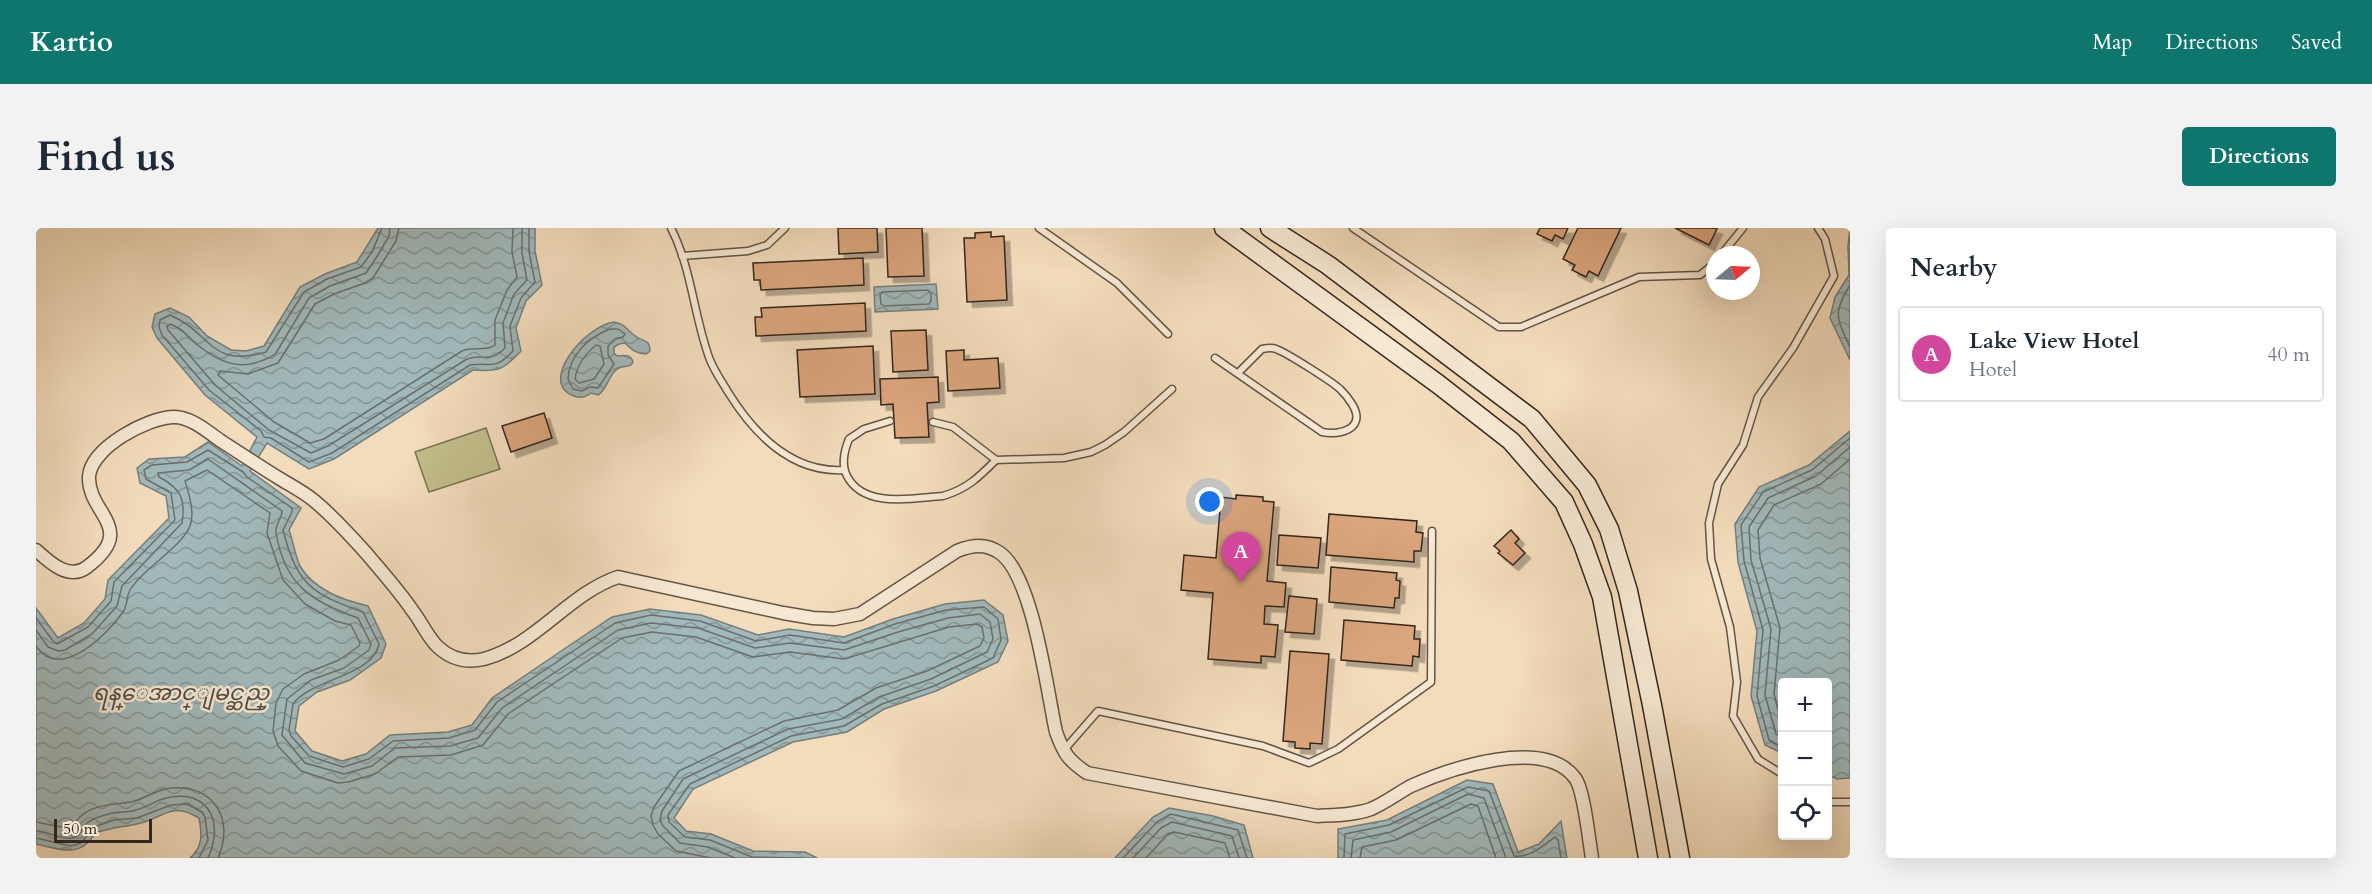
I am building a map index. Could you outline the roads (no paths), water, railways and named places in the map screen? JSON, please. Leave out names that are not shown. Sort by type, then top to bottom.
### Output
[{"type":"main road","points":[[1224,228],[1438,384],[1511,441],[1564,502],[1583,544],[1602,597],[1648,858]]},
{"type":"main road","points":[[1270,228],[1328,265],[1532,419],[1587,485],[1609,530],[1628,591],[1680,858]]},
{"type":"street","points":[[36,550],[65,571],[74,572],[86,568],[105,548],[111,534],[109,523],[93,494],[89,478],[92,466],[109,445],[135,429],[156,420],[174,416],[184,419],[312,498],[367,554],[412,609],[437,646],[452,657],[466,661],[484,659],[527,638],[593,588],[618,577],[783,613],[834,619],[861,614],[938,561],[957,551],[973,545],[987,546],[1000,553],[1012,564],[1025,592],[1056,732],[1063,751],[1070,761],[1087,773],[1317,816],[1348,814],[1371,809],[1411,786],[1461,768],[1506,757],[1539,759],[1562,765],[1576,779],[1592,858]]},
{"type":"lane","points":[[671,228],[682,256],[711,361],[738,407],[777,451],[793,460],[827,471],[844,470]]},
{"type":"lane","points":[[682,256],[748,251],[767,245],[785,228]]},
{"type":"lane","points":[[1039,228],[1117,283],[1168,334]]},
{"type":"lane","points":[[1353,228],[1499,327],[1521,327],[1640,277],[1700,274],[1706,270]]},
{"type":"lane","points":[[1728,246],[1743,228]]},
{"type":"lane","points":[[1778,772],[1758,759],[1734,716],[1737,682],[1730,627],[1711,559],[1709,523],[1718,484],[1743,445],[1758,396],[1793,348],[1834,276],[1825,239],[1818,228]]},
{"type":"lane","points":[[1215,358],[1322,432],[1335,435],[1343,433],[1351,429],[1355,422],[1354,406],[1341,390],[1276,349],[1262,349],[1238,373]]},
{"type":"lane","points":[[933,422],[954,427],[996,460],[1064,458],[1091,452],[1124,432],[1172,389]]},
{"type":"lane","points":[[890,421],[864,429],[849,439],[843,459],[844,470],[851,483],[878,498],[943,496],[968,487],[996,460]]},
{"type":"lane","points":[[1063,751],[1098,711],[1263,746],[1309,763],[1338,749],[1431,682],[1432,531]]},
{"type":"lane","points":[[1832,802],[1850,802]]},
{"type":"water","name":"ရန္ေအာင္ျမင္ဆည္","points":[[378,228],[535,228],[535,251],[542,285],[526,301],[516,328],[521,351],[505,366],[489,371],[473,370],[334,459],[309,469],[267,443],[250,471],[301,508],[289,530],[298,562],[306,574],[313,582],[330,593],[368,606],[386,644],[381,658],[350,680],[317,692],[299,706],[295,731],[312,751],[342,761],[366,754],[390,735],[448,732],[472,725],[492,698],[612,617],[650,609],[701,615],[758,635],[789,629],[844,637],[893,619],[945,604],[984,600],[1003,615],[1008,641],[998,662],[936,691],[884,709],[847,732],[793,742],[693,789],[674,818],[686,831],[711,834],[753,851],[805,852],[817,858],[190,858],[199,845],[201,829],[199,818],[181,811],[167,812],[146,822],[95,833],[90,841],[77,849],[62,850],[36,844],[36,608],[58,638],[84,623],[105,599],[108,580],[169,518],[166,496],[140,483],[137,468],[149,459],[185,457],[208,442],[242,466],[257,437],[205,395],[157,338],[152,327],[155,314],[170,308],[189,317],[207,336],[231,350],[246,351],[264,346],[300,287],[325,274],[357,262]]},
{"type":"water","points":[[1850,228],[1850,360],[1830,318],[1835,297],[1849,275]]},
{"type":"water","points":[[936,284],[938,309],[875,312],[874,287]]},
{"type":"water","points":[[614,322],[623,325],[647,342],[650,351],[646,354],[640,353],[632,350],[625,343],[619,344],[614,347],[614,353],[617,356],[629,356],[633,362],[631,365],[617,369],[598,395],[591,393],[583,397],[574,396],[564,389],[561,380],[563,368],[569,356],[590,333]]},
{"type":"water","points":[[1850,431],[1850,778],[1837,779],[1832,777],[1832,678],[1778,678],[1778,751],[1765,745],[1751,696],[1757,631],[1738,562],[1735,524],[1759,487],[1809,465]]},
{"type":"water","points":[[1467,780],[1493,784],[1518,852],[1539,844],[1561,821],[1567,858],[1338,858],[1338,829],[1387,820]]},
{"type":"water","points":[[1169,808],[1213,816],[1244,825],[1253,858],[1115,858],[1153,817]]},
{"type":"place","name":"Lake View Hotel","points":[[1241,582]]}]
